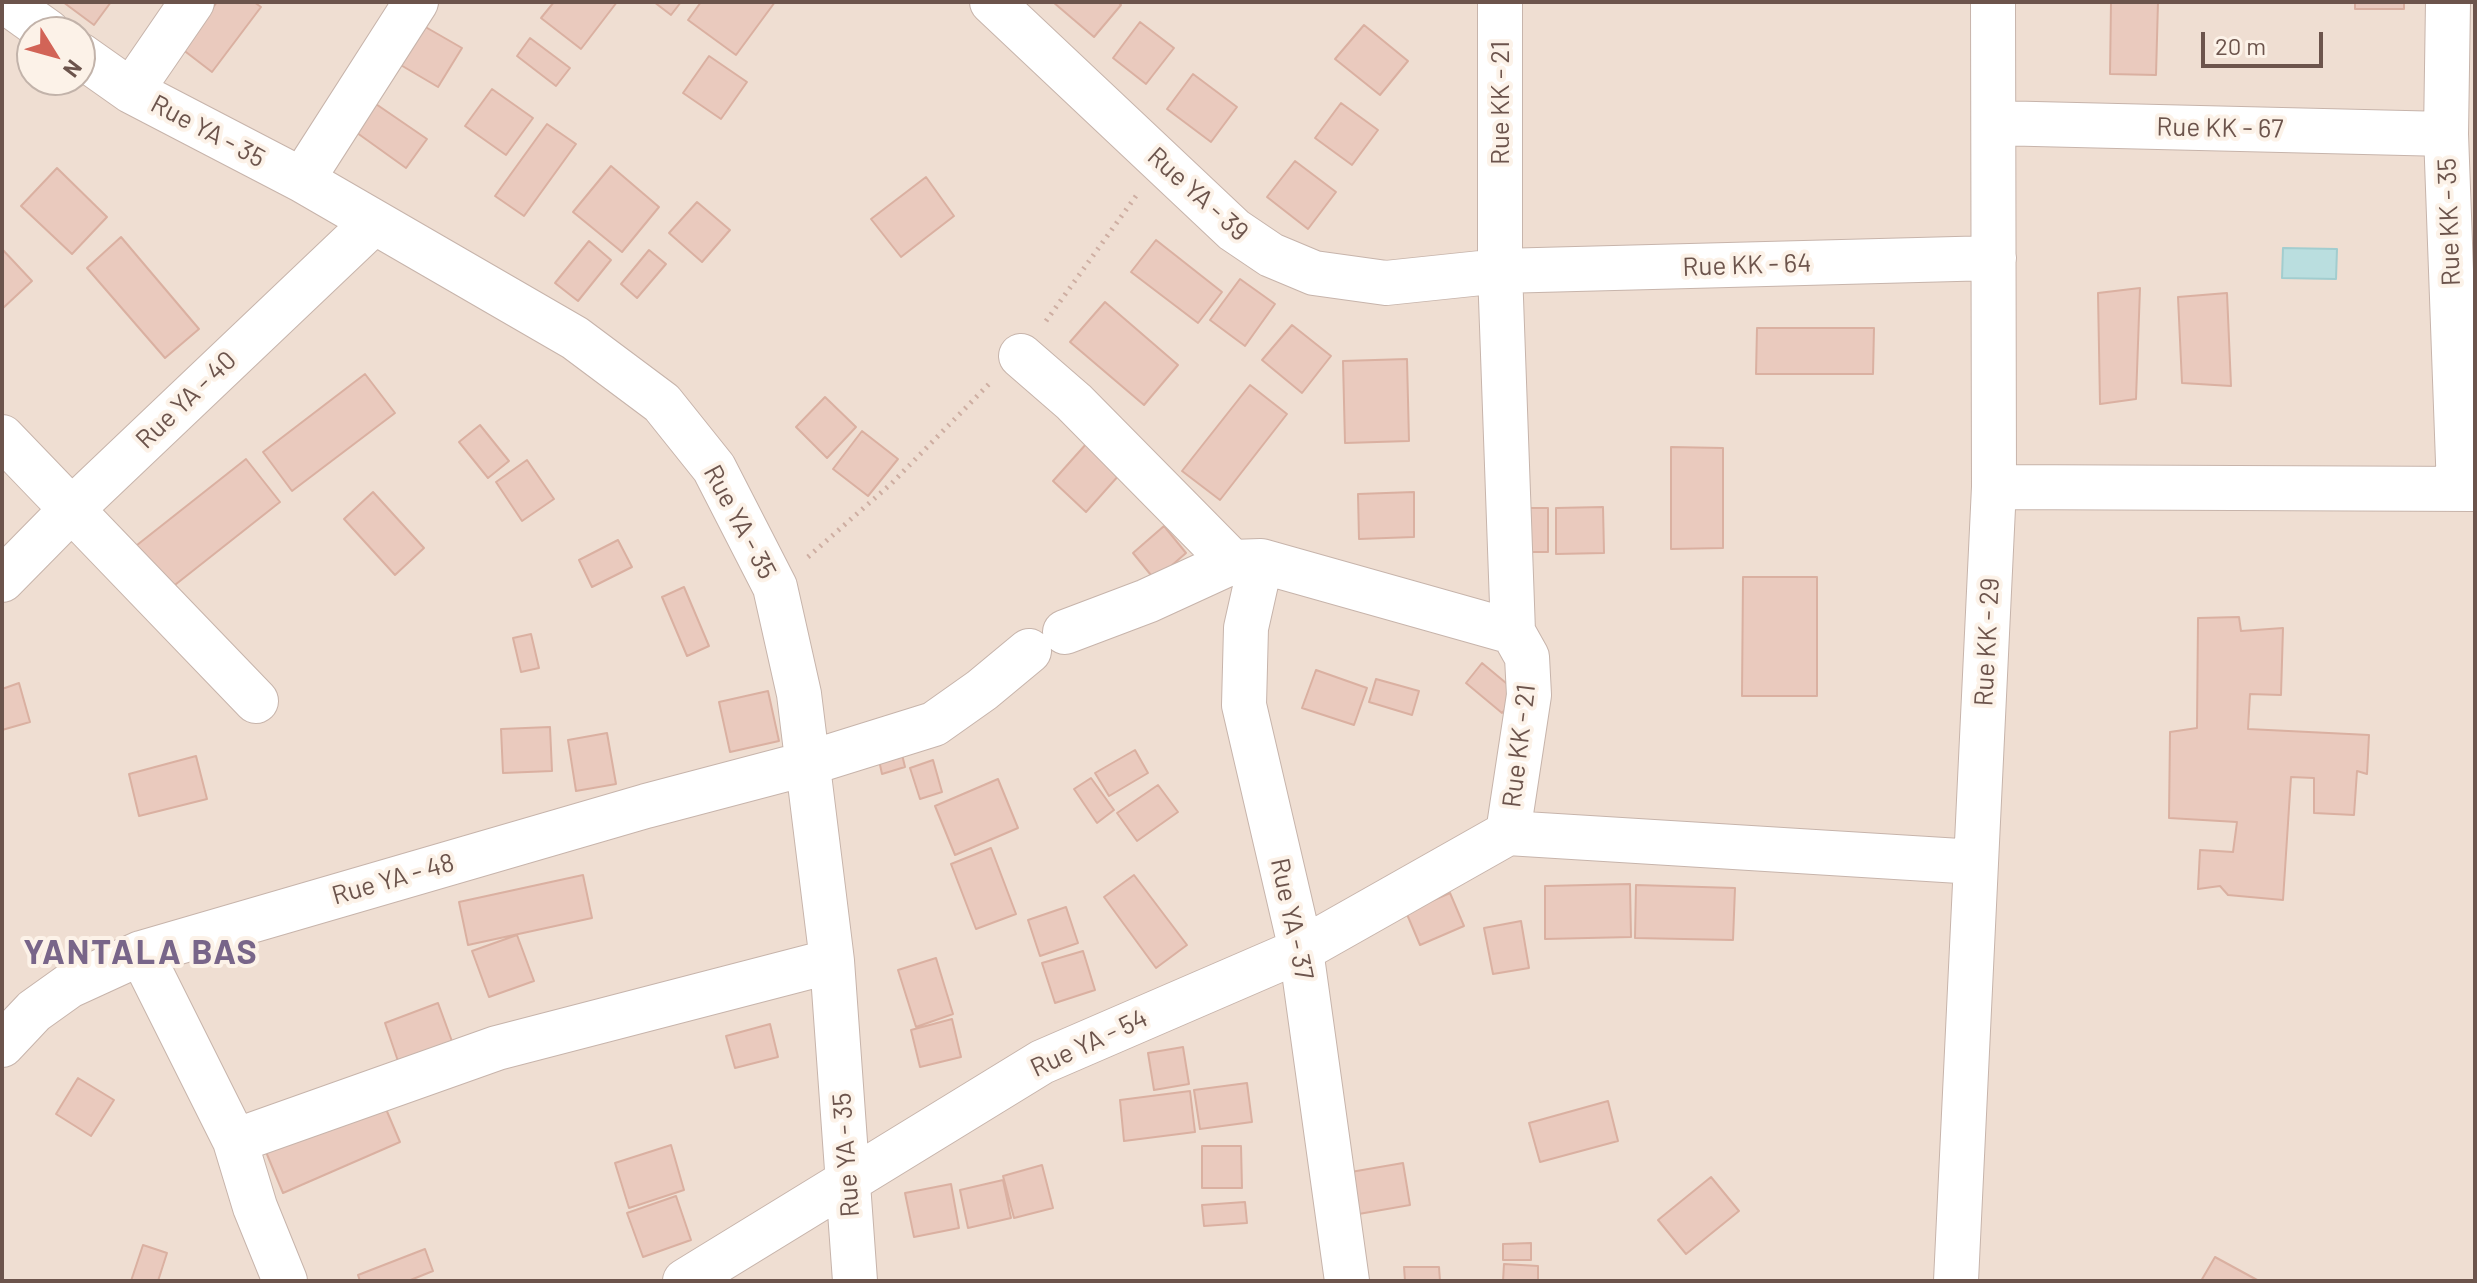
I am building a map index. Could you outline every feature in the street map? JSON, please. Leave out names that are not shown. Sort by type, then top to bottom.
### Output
[{"type":"street","points":[[6,2],[26,16]]},
{"type":"street","points":[[131,91],[192,2]]},
{"type":"street","points":[[302,180],[416,2]]},
{"type":"street","name":"Rue YA - 39","points":[[992,2],[1234,230],[1271,255],[1314,273],[1386,283],[1500,271]]},
{"type":"street","name":"Rue KK - 21","points":[[1500,2],[1500,271],[1513,632],[1527,657],[1529,695],[1508,833],[1976,862]]},
{"type":"street","name":"Rue KK - 29","points":[[1956,1281],[1994,487],[1993,2]]},
{"type":"street","name":"Rue KK - 35","points":[[2448,2],[2446,134],[2467,489]]},
{"type":"street","name":"Rue YA - 35","points":[[96,66],[131,91],[302,180],[575,338],[662,403],[714,468],[775,587],[799,694],[832,961],[855,1281]]},
{"type":"street","name":"Rue KK - 67","points":[[1994,123],[2446,134]]},
{"type":"street","name":"Rue YA - 40","points":[[2,580],[71,510],[373,223]]},
{"type":"street","name":"Rue KK - 64","points":[[1500,271],[1994,258]]},
{"type":"street","points":[[1021,356],[1246,561],[1513,632]]},
{"type":"street","points":[[2,437],[256,701]]},
{"type":"street","points":[[1994,487],[2467,489]]},
{"type":"street","name":"Rue YA - 48","points":[[2,1045],[34,1011],[69,986],[141,953],[646,806],[809,763],[934,724],[1047,642],[1246,561]]},
{"type":"street","name":"Rue YA - 37","points":[[1246,561],[1244,705],[1301,950],[1347,1281]]},
{"type":"street","name":"Rue YA - 54","points":[[685,1281],[1042,1062],[1301,950],[1508,833]]},
{"type":"street","points":[[141,953],[235,1141],[255,1207],[285,1281]]},
{"type":"street","points":[[235,1141],[497,1048],[832,961]]},
{"type":"path","points":[[775,587],[892,483],[970,401],[1021,356],[1162,162]]},
{"type":"shaded area","points":[[2,2],[2475,2],[2475,1281],[2,1281]]},
{"type":"water","points":[[2283,248],[2337,249],[2336,279],[2282,278]]},
{"type":"building","points":[[63,2],[111,2],[96,22],[96,16],[82,16]]},
{"type":"building","points":[[217,2],[254,2],[261,7],[212,72],[182,49]]},
{"type":"building","points":[[554,2],[617,2],[581,49],[541,18]]},
{"type":"building","points":[[654,2],[681,2],[671,15]]},
{"type":"building","points":[[701,2],[775,2],[736,55],[688,20]]},
{"type":"building","points":[[1053,2],[1118,2],[1121,5],[1094,37]]},
{"type":"building","points":[[2111,2],[2158,2],[2156,75],[2110,74]]},
{"type":"building","points":[[2355,2],[2404,2],[2404,9],[2355,9]]},
{"type":"building","points":[[1140,22],[1174,48],[1146,84],[1113,58]]},
{"type":"building","points":[[422,25],[462,48],[438,87],[399,64]]},
{"type":"building","points":[[1364,25],[1408,61],[1380,95],[1335,59]]},
{"type":"building","points":[[530,38],[570,68],[556,86],[517,56]]},
{"type":"building","points":[[709,56],[747,82],[721,119],[683,93]]},
{"type":"building","points":[[1193,74],[1237,107],[1211,142],[1167,109]]},
{"type":"building","points":[[492,89],[533,118],[506,155],[465,126]]},
{"type":"building","points":[[373,102],[427,139],[406,168],[353,130]]},
{"type":"building","points":[[1341,103],[1378,130],[1352,165],[1315,138]]},
{"type":"building","points":[[547,124],[576,144],[524,216],[495,196]]},
{"type":"building","points":[[1295,161],[1336,192],[1308,229],[1267,197]]},
{"type":"building","points":[[611,166],[659,207],[622,252],[573,212]]},
{"type":"building","points":[[57,168],[107,217],[72,254],[21,206]]},
{"type":"building","points":[[926,177],[954,216],[901,257],[871,219]]},
{"type":"building","points":[[697,202],[730,230],[702,262],[669,233]]},
{"type":"building","points":[[121,237],[199,329],[165,358],[87,268]]},
{"type":"building","points":[[1156,240],[1222,292],[1198,323],[1131,272]]},
{"type":"building","points":[[589,241],[611,260],[578,301],[555,283]]},
{"type":"building","points":[[2,249],[32,281],[2,309]]},
{"type":"building","points":[[649,250],[666,264],[637,298],[621,284]]},
{"type":"building","points":[[1240,279],[1275,304],[1245,346],[1210,320]]},
{"type":"building","points":[[2140,288],[2136,399],[2100,404],[2098,293]]},
{"type":"building","points":[[2227,293],[2231,386],[2182,383],[2178,297]]},
{"type":"building","points":[[1105,302],[1178,365],[1144,405],[1070,342]]},
{"type":"building","points":[[1292,325],[1331,356],[1302,393],[1262,360]]},
{"type":"building","points":[[1757,328],[1874,328],[1873,374],[1756,374]]},
{"type":"building","points":[[1407,359],[1409,441],[1345,443],[1343,361]]},
{"type":"building","points":[[365,374],[395,413],[292,491],[263,452]]},
{"type":"building","points":[[1250,385],[1287,414],[1220,500],[1182,471]]},
{"type":"building","points":[[825,397],[856,427],[827,458],[796,427]]},
{"type":"building","points":[[480,425],[509,461],[488,478],[459,442]]},
{"type":"building","points":[[862,431],[898,459],[868,496],[833,469]]},
{"type":"building","points":[[1087,443],[1120,474],[1086,512],[1053,481]]},
{"type":"building","points":[[1671,447],[1723,448],[1723,548],[1671,549]]},
{"type":"building","points":[[246,459],[280,502],[166,592],[132,549]]},
{"type":"building","points":[[527,460],[554,499],[522,521],[496,482]]},
{"type":"building","points":[[373,492],[424,548],[395,575],[344,519]]},
{"type":"building","points":[[1414,492],[1414,537],[1359,539],[1358,494]]},
{"type":"building","points":[[1603,507],[1604,553],[1556,554],[1556,508]]},
{"type":"building","points":[[1522,508],[1548,508],[1548,552],[1521,552]]},
{"type":"building","points":[[1164,526],[1186,553],[1155,580],[1133,553]]},
{"type":"building","points":[[618,540],[632,567],[592,587],[579,560]]},
{"type":"building","points":[[1743,577],[1817,577],[1817,696],[1742,696]]},
{"type":"building","points":[[684,587],[709,646],[687,656],[662,597]]},
{"type":"building","points":[[2239,617],[2241,631],[2283,628],[2281,695],[2250,694],[2248,729],[2369,735],[2367,774],[2357,771],[2354,815],[2314,813],[2314,778],[2291,777],[2283,900],[2228,895],[2220,886],[2198,889],[2200,850],[2233,852],[2237,822],[2169,818],[2170,732],[2197,728],[2198,618]]},
{"type":"building","points":[[531,634],[539,668],[521,672],[513,638]]},
{"type":"building","points":[[1482,663],[1518,693],[1502,713],[1466,683]]},
{"type":"building","points":[[1316,670],[1367,688],[1354,725],[1302,708]]},
{"type":"building","points":[[1376,679],[1419,691],[1412,715],[1369,702]]},
{"type":"building","points":[[19,683],[30,722],[2,730],[2,689]]},
{"type":"building","points":[[768,691],[779,741],[730,752],[719,702]]},
{"type":"building","points":[[550,727],[552,771],[503,773],[501,729]]},
{"type":"building","points":[[607,733],[616,784],[576,791],[568,740]]},
{"type":"building","points":[[900,746],[905,767],[882,774],[877,751]]},
{"type":"building","points":[[1135,750],[1148,773],[1109,796],[1095,773]]},
{"type":"building","points":[[196,756],[207,799],[139,816],[129,774]]},
{"type":"building","points":[[933,760],[942,792],[920,799],[910,768]]},
{"type":"building","points":[[1091,778],[1114,810],[1097,823],[1074,789]]},
{"type":"building","points":[[998,779],[1018,828],[955,855],[935,806]]},
{"type":"building","points":[[1158,785],[1178,812],[1137,841],[1117,813]]},
{"type":"building","points":[[991,848],[1016,914],[976,929],[951,864]]},
{"type":"building","points":[[583,875],[592,918],[468,945],[459,902]]},
{"type":"building","points":[[1134,875],[1187,945],[1156,968],[1104,897]]},
{"type":"building","points":[[1630,884],[1631,937],[1545,939],[1545,886]]},
{"type":"building","points":[[1636,885],[1735,888],[1733,940],[1635,938]]},
{"type":"building","points":[[1450,893],[1464,926],[1420,945],[1406,912]]},
{"type":"building","points":[[1066,907],[1078,943],[1040,956],[1028,920]]},
{"type":"building","points":[[1521,921],[1529,968],[1493,974],[1484,928]]},
{"type":"building","points":[[517,935],[534,981],[489,997],[472,951]]},
{"type":"building","points":[[1083,951],[1095,990],[1055,1003],[1042,963]]},
{"type":"building","points":[[936,958],[953,1014],[916,1027],[898,970]]},
{"type":"building","points":[[438,1003],[453,1044],[399,1064],[385,1023]]},
{"type":"building","points":[[952,1019],[961,1057],[920,1067],[911,1030]]},
{"type":"building","points":[[770,1024],[778,1057],[735,1068],[726,1036]]},
{"type":"building","points":[[1183,1047],[1189,1084],[1154,1090],[1148,1053]]},
{"type":"building","points":[[78,1078],[114,1100],[91,1136],[56,1114]]},
{"type":"building","points":[[1247,1083],[1252,1122],[1200,1129],[1194,1090]]},
{"type":"building","points":[[1190,1091],[1195,1132],[1124,1141],[1120,1100]]},
{"type":"building","points":[[1608,1101],[1618,1141],[1540,1162],[1529,1123]]},
{"type":"building","points":[[383,1102],[400,1142],[283,1193],[266,1152]]},
{"type":"building","points":[[671,1145],[684,1190],[629,1208],[615,1163]]},
{"type":"building","points":[[1202,1146],[1241,1146],[1242,1188],[1202,1188]]},
{"type":"building","points":[[1403,1163],[1410,1205],[1353,1215],[1345,1173]]},
{"type":"building","points":[[1042,1165],[1053,1208],[1014,1218],[1003,1176]]},
{"type":"building","points":[[1711,1177],[1739,1211],[1686,1254],[1658,1220]]},
{"type":"building","points":[[1003,1180],[1011,1218],[968,1228],[960,1190]]},
{"type":"building","points":[[951,1184],[959,1228],[914,1237],[905,1193]]},
{"type":"building","points":[[676,1196],[691,1240],[643,1257],[627,1213]]},
{"type":"building","points":[[1245,1202],[1247,1223],[1204,1226],[1202,1205]]},
{"type":"building","points":[[1531,1243],[1531,1260],[1503,1260],[1503,1244]]},
{"type":"building","points":[[143,1245],[167,1253],[158,1281],[131,1281]]},
{"type":"building","points":[[425,1249],[433,1271],[408,1281],[360,1281],[358,1275]]},
{"type":"building","points":[[2215,1257],[2259,1281],[2201,1281]]},
{"type":"building","points":[[1504,1264],[1538,1266],[1538,1281],[1503,1281]]},
{"type":"building","points":[[1404,1267],[1439,1267],[1440,1281],[1405,1281]]},
{"type":"district","name":"YANTALA BAS","points":[[141,953]]}]
